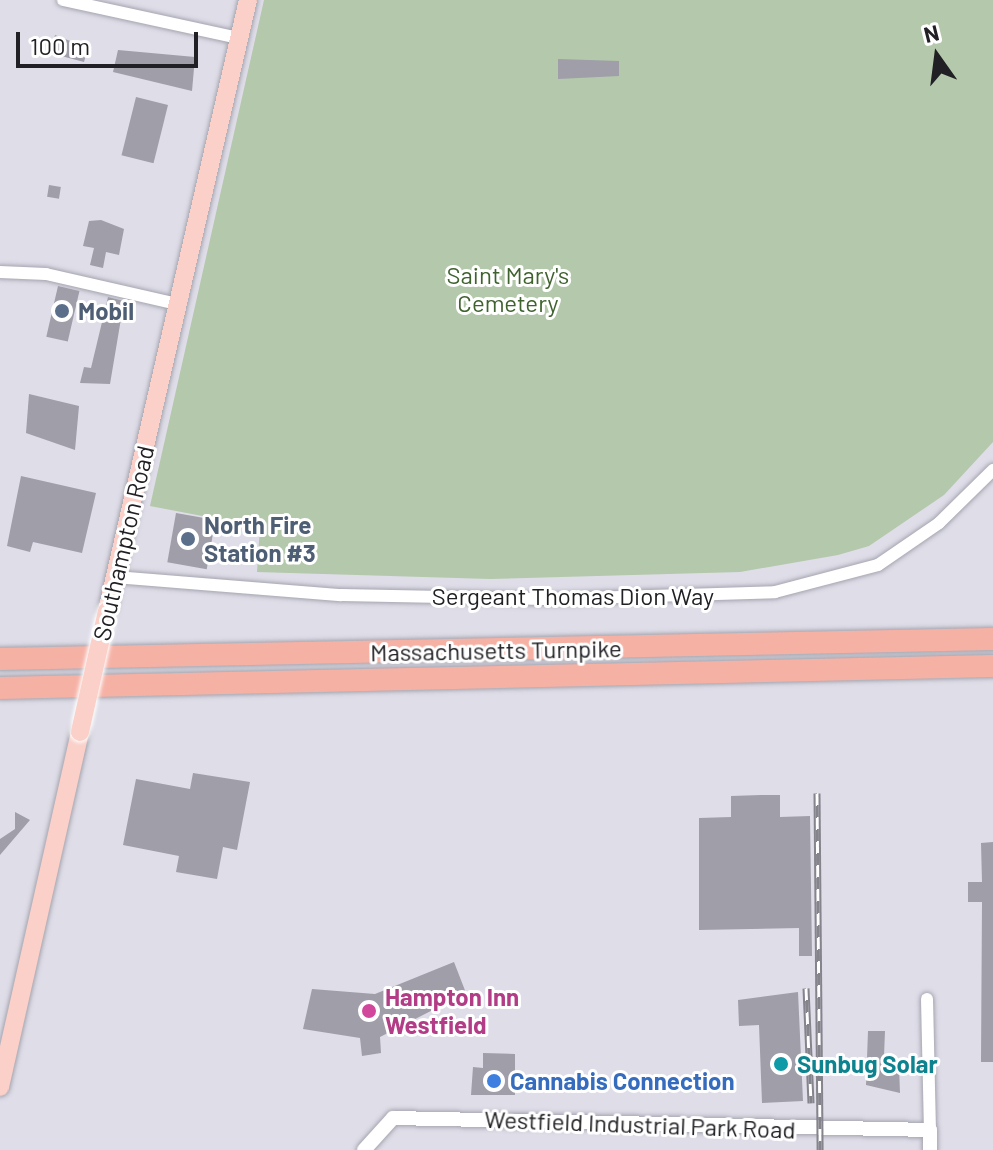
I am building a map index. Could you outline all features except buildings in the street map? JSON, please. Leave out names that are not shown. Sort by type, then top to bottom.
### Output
[{"type":"highway","name":"Massachusetts Turnpike","points":[[0,659],[993,639]]},
{"type":"highway","points":[[0,643],[391,651]]},
{"type":"highway","name":"Massachusetts Turnpike","points":[[0,691],[993,666]]},
{"type":"main road","name":"Southampton Road","points":[[0,1087],[248,0]]},
{"type":"street","points":[[63,0],[239,38]]},
{"type":"street","points":[[0,272],[59,276],[177,304]]},
{"type":"street","name":"Sergeant Thomas Dion Way","points":[[115,577],[356,596],[558,599],[775,592],[885,562],[993,470]]},
{"type":"street","points":[[927,999],[930,1150]]},
{"type":"street","name":"Westfield Industrial Park Road","points":[[364,1150],[393,1118],[930,1130]]},
{"type":"green space","name":"Saint Mary's Cemetery","points":[[264,0],[993,0],[993,442],[944,495],[869,546],[838,555],[740,572],[490,579],[257,572],[260,527],[150,506]]},
{"type":"railway","points":[[817,793],[820,1150]]},
{"type":"railway","points":[[806,988],[811,1103]]},
{"type":"place","name":"Mobil","points":[[62,311]]},
{"type":"place","name":"North Fire Station #3","points":[[188,539]]},
{"type":"place","name":"Hampton Inn Westfield","points":[[369,1011]]},
{"type":"place","name":"Sunbug Solar","points":[[781,1064]]},
{"type":"place","name":"Cannabis Connection","points":[[494,1081]]}]
